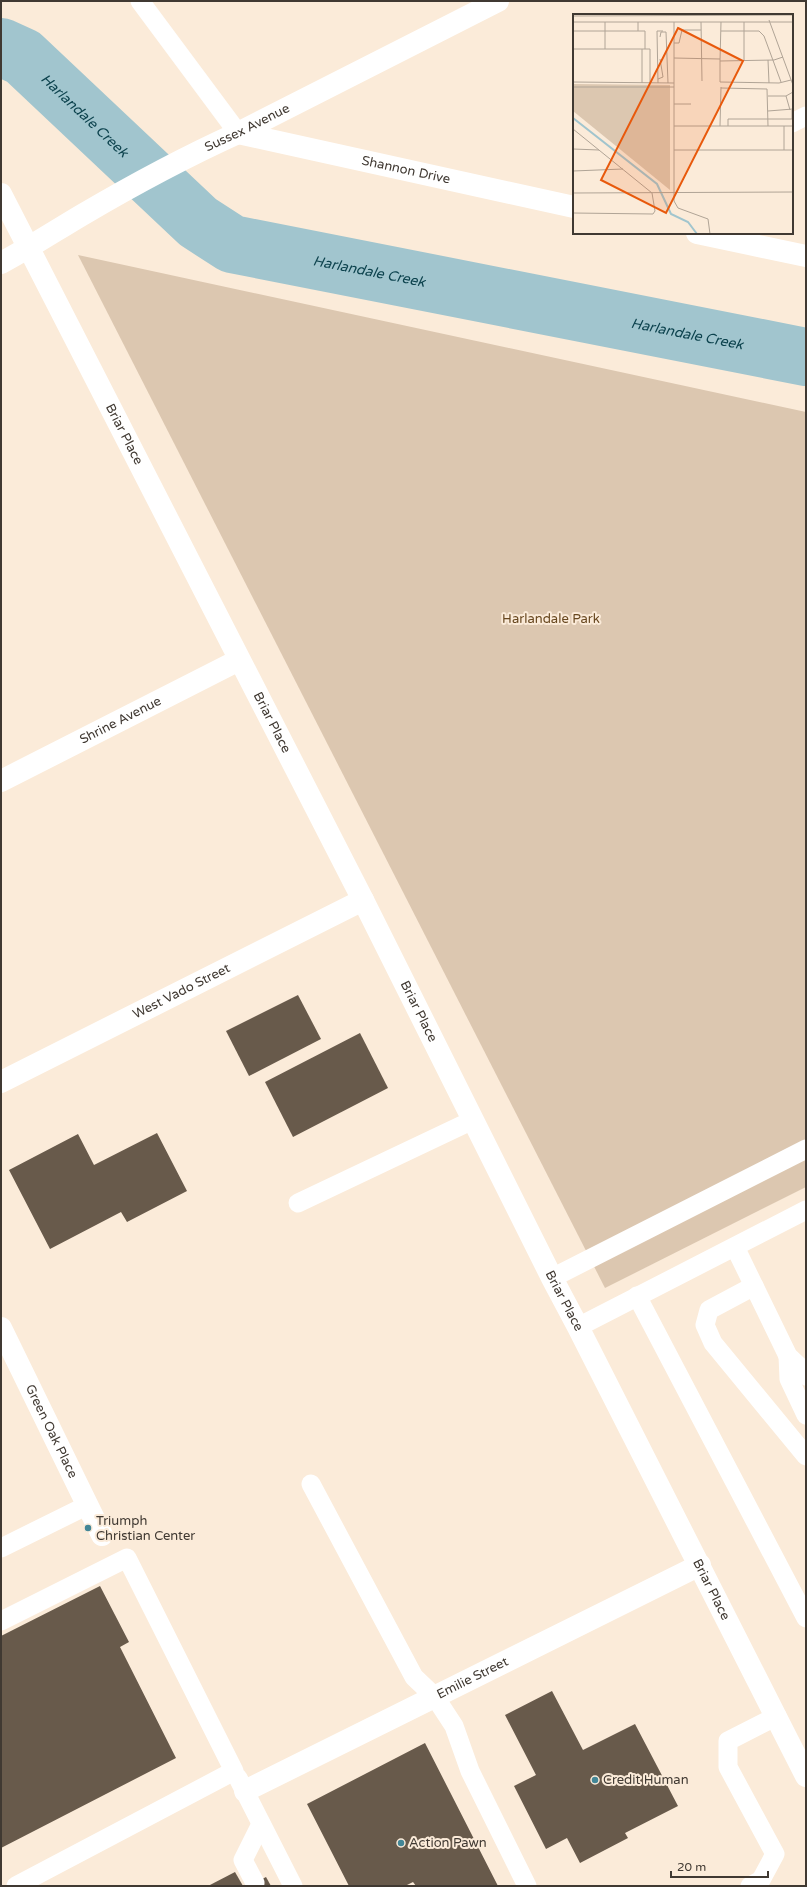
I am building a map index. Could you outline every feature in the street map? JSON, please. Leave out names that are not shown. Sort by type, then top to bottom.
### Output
[{"type":"street","name":"Sussex Avenue","points":[[1,263],[30,248],[83,215],[199,151],[238,133],[498,1]]},
{"type":"street","name":"Shannon Drive","points":[[238,133],[573,207]]},
{"type":"street","name":"Briar Place","points":[[1,194],[363,900],[552,1278],[700,1565],[806,1776]]},
{"type":"street","points":[[702,234],[806,256]]},
{"type":"street","name":"Shrine Avenue","points":[[1,781],[239,660]]},
{"type":"street","name":"West Vado Street","points":[[1,1082],[363,900]]},
{"type":"street","name":"Green Oak Place","points":[[1,1328],[102,1535]]},
{"type":"street","name":"Emilie Street","points":[[245,1791],[700,1565]]},
{"type":"lane","points":[[140,1],[238,133]]},
{"type":"lane","points":[[793,122],[806,116]]},
{"type":"lane","points":[[298,1203],[473,1120]]},
{"type":"lane","points":[[552,1278],[806,1149]]},
{"type":"lane","points":[[578,1327],[806,1210]]},
{"type":"lane","points":[[735,1246],[788,1356],[803,1370],[806,1376]]},
{"type":"lane","points":[[754,1286],[710,1310],[705,1325],[713,1344],[806,1456]]},
{"type":"lane","points":[[637,1296],[806,1618]]},
{"type":"lane","points":[[788,1356],[789,1379],[806,1415]]},
{"type":"lane","points":[[311,1484],[414,1677],[435,1697],[454,1726],[470,1770],[527,1886]]},
{"type":"lane","points":[[1,1548],[88,1505]]},
{"type":"lane","points":[[1,1622],[127,1558],[292,1886]]},
{"type":"lane","points":[[750,1886],[761,1880],[775,1854],[728,1767],[728,1741],[777,1716]]},
{"type":"lane","points":[[16,1886],[234,1771]]},
{"type":"lane","points":[[255,1883],[243,1860],[261,1824]]},
{"type":"green space","name":"Harlandale Park","points":[[78,255],[806,412],[806,1187],[605,1288]]},
{"type":"building","points":[[298,995],[321,1039],[249,1076],[226,1031]]},
{"type":"building","points":[[360,1033],[388,1088],[293,1137],[265,1082]]},
{"type":"building","points":[[157,1133],[187,1191],[127,1222],[121,1212],[50,1249],[9,1170],[78,1134],[94,1165]]},
{"type":"building","points":[[100,1586],[129,1642],[120,1647],[176,1758],[1,1848],[1,1636]]},
{"type":"building","name":"Credit Human","points":[[552,1691],[583,1750],[635,1724],[678,1806],[625,1833],[628,1838],[580,1863],[567,1838],[546,1849],[514,1786],[536,1775],[505,1715]]},
{"type":"building","name":"Action Pawn","points":[[425,1743],[498,1886],[416,1886],[413,1882],[405,1886],[349,1886],[307,1804]]},
{"type":"building","points":[[235,1872],[243,1886],[208,1886]]},
{"type":"building","points":[[266,1877],[271,1886],[249,1886]]},
{"type":"waterway","name":"Harlandale Creek","points":[[1,47],[23,57],[198,222],[232,244],[806,357]]},
{"type":"place","name":"Triumph Christian Center","points":[[88,1528]]},
{"type":"place","name":"Credit Human","points":[[595,1780]]},
{"type":"place","name":"Action Pawn","points":[[401,1843]]}]
